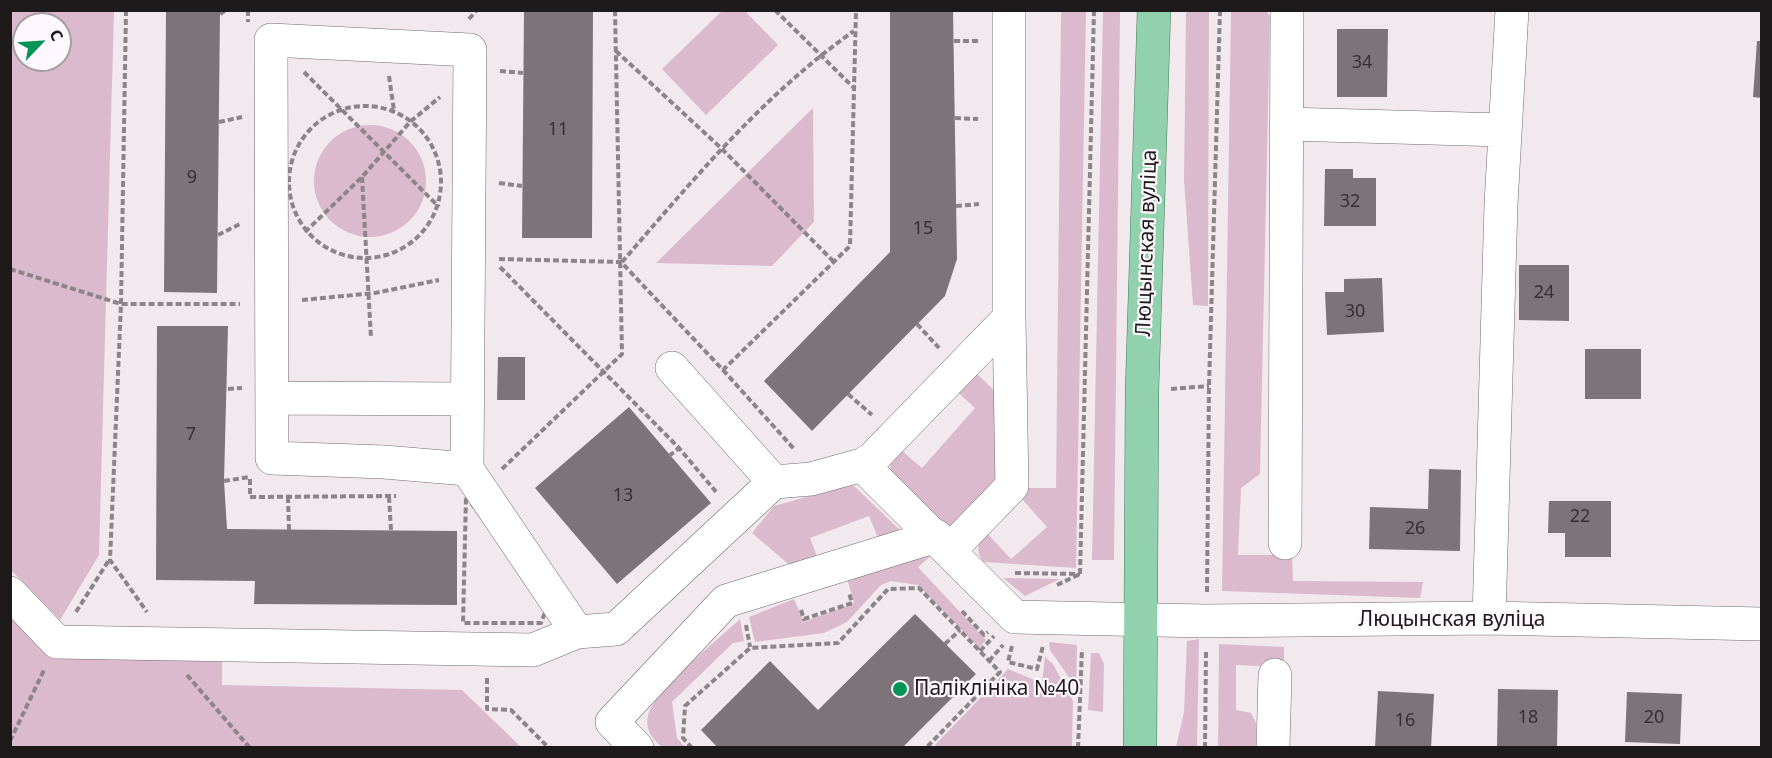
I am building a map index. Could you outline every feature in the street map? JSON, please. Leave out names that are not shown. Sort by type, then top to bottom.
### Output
[{"type":"main road","name":"Люцынская вуліца","points":[[1140,747],[1143,620],[1142,391],[1154,10]]},
{"type":"street","points":[[637,747],[612,722],[726,601],[942,543],[1012,486],[1009,318],[1009,10]]},
{"type":"street","points":[[1285,543],[1287,10]]},
{"type":"street","points":[[1489,618],[1504,130],[1508,103],[1512,10]]},
{"type":"street","points":[[467,469],[384,462],[272,458],[271,40],[470,50],[480,71],[468,271],[467,469],[577,632]]},
{"type":"street","points":[[1286,124],[1504,130]]},
{"type":"street","points":[[10,593],[57,642],[487,636],[533,650],[577,632],[616,629],[774,482],[811,479],[862,465],[872,459],[1009,318]]},
{"type":"street","points":[[672,368],[774,482]]},
{"type":"street","points":[[272,398],[468,399]]},
{"type":"street","points":[[862,465],[1015,617],[1143,620]]},
{"type":"street","name":"Люцынская вуліца","points":[[1143,620],[1489,618],[1761,624]]},
{"type":"street","points":[[1274,747],[1275,675]]},
{"type":"path","points":[[126,10],[121,304],[110,560],[155,624],[158,642],[250,747]]},
{"type":"path","points":[[220,14],[226,10]]},
{"type":"path","points":[[499,472],[622,354],[615,10]]},
{"type":"path","points":[[775,10],[855,89]]},
{"type":"path","points":[[723,370],[850,246],[855,10]]},
{"type":"path","points":[[1080,574],[1094,10]]},
{"type":"path","points":[[1205,747],[1205,621],[1209,567],[1209,386],[1220,10]]},
{"type":"path","points":[[621,262],[722,148],[819,55],[854,31]]},
{"type":"path","points":[[271,40],[470,237]]},
{"type":"path","points":[[954,41],[985,41]]},
{"type":"path","points":[[616,51],[722,148],[833,261]]},
{"type":"path","points":[[272,266],[362,177],[410,122],[480,71],[523,73]]},
{"type":"path","points":[[371,106],[394,111],[429,140],[438,160],[441,182],[438,206],[428,225],[412,242],[392,254],[366,259],[345,256],[323,247],[306,231],[293,208],[288,183],[292,158],[304,135],[323,118],[342,110],[371,106]]},
{"type":"path","points":[[219,122],[248,115]]},
{"type":"path","points":[[955,118],[983,119]]},
{"type":"path","points":[[362,177],[371,338]]},
{"type":"path","points":[[489,181],[522,186]]},
{"type":"path","points":[[956,206],[991,203]]},
{"type":"path","points":[[218,235],[249,220]]},
{"type":"path","points":[[721,498],[679,448],[491,258],[621,262],[798,453]]},
{"type":"path","points":[[10,269],[121,304],[272,304],[375,292],[432,281],[468,271]]},
{"type":"path","points":[[917,324],[944,353]]},
{"type":"path","points":[[848,394],[880,422]]},
{"type":"path","points":[[669,456],[679,448]]},
{"type":"path","points":[[224,481],[250,477]]},
{"type":"path","points":[[389,496],[391,530]]},
{"type":"path","points":[[466,496],[547,607],[541,623],[487,636],[463,623],[466,496]]},
{"type":"path","points":[[288,497],[289,530]]},
{"type":"path","points":[[798,602],[804,619],[852,603],[847,586]]},
{"type":"path","points":[[692,747],[683,738],[685,705],[750,648],[838,643],[888,589],[919,588],[1000,672],[926,747]]},
{"type":"path","points":[[960,610],[984,635],[992,628]]},
{"type":"path","points":[[746,624],[750,648]]},
{"type":"path","points":[[945,644],[960,630]]},
{"type":"path","points":[[487,636],[487,709],[511,710],[549,747]]},
{"type":"path","points":[[980,651],[992,638]]},
{"type":"path","points":[[1078,747],[1082,641]]},
{"type":"shaded area","points":[[1191,10],[1209,11],[1208,306],[1193,305],[1184,180],[1186,13]]},
{"type":"shaded area","points":[[10,11],[114,11],[99,555],[60,620],[11,570]]},
{"type":"shaded area","points":[[722,11],[745,11],[778,45],[706,115],[662,69]]},
{"type":"shaded area","points":[[1061,11],[1086,11],[1076,568],[984,562],[979,555],[979,542],[985,531],[1011,559],[1047,527],[1021,498],[1026,488],[1056,488]]},
{"type":"shaded area","points":[[1103,11],[1120,11],[1114,560],[1092,560]]},
{"type":"shaded area","points":[[1231,11],[1266,11],[1270,16],[1260,474],[1241,488],[1238,555],[1292,555],[1293,581],[1423,582],[1420,598],[1222,591]]},
{"type":"shaded area","points":[[813,108],[814,222],[772,266],[656,263]]},
{"type":"shaded area","points":[[370,125],[391,130],[409,142],[421,160],[426,181],[421,202],[409,220],[391,232],[370,237],[349,232],[331,220],[319,202],[314,181],[319,160],[331,142],[349,130]]},
{"type":"shaded area","points":[[967,375],[978,375],[997,393],[998,477],[956,527],[946,526],[890,471],[891,457],[900,449],[922,468],[975,408],[954,389]]},
{"type":"shaded area","points":[[852,484],[900,530],[878,538],[869,516],[810,538],[818,559],[793,568],[752,533],[774,506]]},
{"type":"shaded area","points":[[932,555],[918,567],[986,640],[979,648],[918,585],[891,581],[881,585],[847,622],[824,633],[755,642],[749,617],[794,599],[804,622],[854,603],[847,578]]},
{"type":"shaded area","points":[[1003,578],[1060,579],[1025,596]]},
{"type":"shaded area","points":[[10,611],[46,647],[222,658],[222,685],[462,690],[521,747],[11,747]]},
{"type":"shaded area","points":[[740,619],[744,641],[733,643],[672,702],[677,738],[685,747],[662,747],[648,730],[648,716],[653,705],[674,679]]},
{"type":"shaded area","points":[[1199,639],[1197,747],[1176,747],[1184,712],[1187,641]]},
{"type":"shaded area","points":[[1049,642],[1077,645],[1076,687],[1050,650]]},
{"type":"shaded area","points":[[1219,644],[1284,647],[1284,667],[1236,665],[1236,710],[1251,713],[1256,723],[1256,747],[1218,748]]},
{"type":"shaded area","points":[[1091,653],[1099,653],[1104,664],[1103,712],[1088,710]]},
{"type":"shaded area","points":[[1045,657],[1053,664],[1073,701],[1072,747],[938,748],[935,745],[1008,669],[1042,683]]},
{"type":"building","points":[[166,10],[220,10],[217,293],[164,292]]},
{"type":"building","points":[[524,10],[593,10],[592,238],[522,238]]},
{"type":"building","points":[[890,10],[953,10],[957,259],[945,296],[812,431],[764,381],[890,252]]},
{"type":"building","points":[[1337,29],[1388,29],[1387,97],[1337,97]]},
{"type":"building","points":[[1757,41],[1762,41],[1762,98],[1753,97]]},
{"type":"building","points":[[1325,169],[1353,169],[1353,178],[1376,178],[1376,226],[1324,226]]},
{"type":"building","points":[[1519,265],[1569,265],[1569,321],[1519,320]]},
{"type":"building","points":[[1382,278],[1384,332],[1327,335],[1325,292],[1344,292],[1344,279]]},
{"type":"building","points":[[157,326],[228,326],[224,481],[227,529],[457,531],[457,605],[254,604],[255,581],[156,580]]},
{"type":"building","points":[[1585,349],[1641,349],[1641,399],[1585,399]]},
{"type":"building","points":[[498,357],[525,357],[525,400],[497,400]]},
{"type":"building","points":[[629,407],[711,503],[617,584],[535,488]]},
{"type":"building","points":[[1429,469],[1461,470],[1460,551],[1369,549],[1370,507],[1428,509]]},
{"type":"building","points":[[1549,501],[1611,501],[1611,557],[1565,557],[1565,533],[1548,533]]},
{"type":"building","name":"Паліклініка №40","points":[[915,614],[976,674],[902,748],[718,748],[701,730],[770,661],[818,710]]},
{"type":"building","points":[[1498,689],[1558,690],[1557,747],[1497,746]]},
{"type":"building","points":[[1378,691],[1434,694],[1431,748],[1375,748]]},
{"type":"building","points":[[1627,692],[1682,694],[1680,744],[1625,742]]},
{"type":"place","name":"Паліклініка №40","points":[[900,689]]}]
